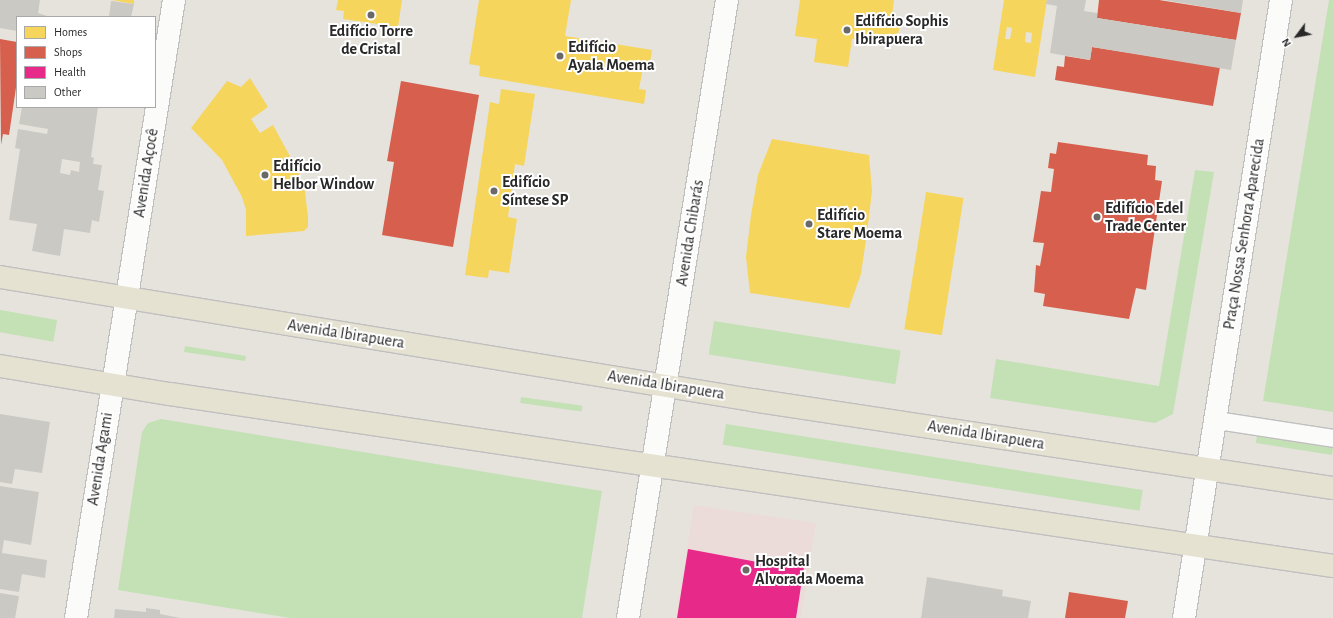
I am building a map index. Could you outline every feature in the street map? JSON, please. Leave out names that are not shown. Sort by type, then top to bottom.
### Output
[{"type":"main road","name":"Avenida Ibirapuera","points":[[0,277],[126,299],[1333,488]]},
{"type":"main road","points":[[0,366],[112,385],[1333,566]]},
{"type":"street","name":"Avenida Açocê","points":[[126,299],[174,0]]},
{"type":"street","name":"Avenida Chibarás","points":[[628,618],[727,0]]},
{"type":"street","name":"Praça Nossa Senhora Aparecida","points":[[1184,618],[1281,0]]},
{"type":"street","name":"Avenida Agami","points":[[76,618],[126,299]]},
{"type":"lane","points":[[1216,420],[1333,438]]},
{"type":"shaded area","name":"Hospital Alvorada Moema","points":[[694,505],[816,523],[801,618],[676,618]]},
{"type":"green space","points":[[1329,0],[1333,0],[1333,412],[1263,401]]},
{"type":"green space","points":[[1195,170],[1214,172],[1173,414],[1155,423],[990,398],[996,359],[1159,386]]},
{"type":"green space","points":[[0,310],[57,320],[53,342],[0,332]]},
{"type":"green space","points":[[714,321],[901,351],[895,384],[709,355]]},
{"type":"green space","points":[[185,346],[246,356],[245,361],[184,352]]},
{"type":"green space","points":[[521,397],[582,406],[582,412],[520,403]]},
{"type":"green space","points":[[161,419],[602,491],[582,618],[290,618],[118,590],[142,432],[148,423]]},
{"type":"green space","points":[[726,424],[1143,490],[1140,511],[723,445]]},
{"type":"green space","points":[[1257,436],[1333,448],[1332,455],[1256,443]]},
{"type":"building: Homes","points":[[112,0],[134,0],[134,4]]},
{"type":"building: Homes","name":"Edifício Torre de Cristal","points":[[338,0],[402,0],[398,27],[343,19],[344,11],[336,10]]},
{"type":"building: Homes","name":"Edifício Ayala Moema","points":[[479,0],[571,0],[565,36],[652,50],[650,63],[644,63],[639,89],[646,90],[644,104],[479,76],[480,66],[469,64]]},
{"type":"building: Homes","name":"Edifício Sophis Ibirapuera","points":[[800,0],[894,0],[891,23],[900,24],[896,45],[852,39],[848,67],[814,62],[817,39],[795,36]]},
{"type":"building: Homes","points":[[1004,0],[1047,0],[1035,77],[993,70]],"holes":[[[1007,27],[1012,28],[1010,39],[1005,39]],[[1026,32],[1032,33],[1031,43],[1025,42]]]},
{"type":"building: Homes","name":"Edifício Helbor Window","points":[[250,78],[268,107],[251,119],[260,133],[273,125],[298,171],[305,192],[308,217],[308,227],[304,231],[246,236],[246,210],[242,197],[222,160],[191,128],[227,81],[241,87]]},
{"type":"building: Homes","name":"Edifício Síntese SP","points":[[501,89],[535,94],[524,166],[515,164],[508,217],[517,219],[509,273],[489,270],[488,278],[465,275],[490,102],[499,104]]},
{"type":"building: Homes","name":"Edifício Stare Moema","points":[[772,139],[869,155],[872,191],[867,233],[861,274],[849,308],[750,293],[746,257],[751,215],[758,175]]},
{"type":"building: Homes","points":[[926,192],[964,198],[942,335],[904,329]]},
{"type":"building: Shops","points":[[1099,0],[1159,0],[1241,13],[1236,40],[1097,18]]},
{"type":"building: Shops","points":[[0,39],[16,42],[16,88],[9,135],[3,134],[1,145]]},
{"type":"building: Shops","points":[[1092,47],[1220,67],[1213,106],[1055,80],[1057,66],[1064,67],[1065,56],[1090,60]]},
{"type":"building: Shops","points":[[401,81],[479,95],[453,247],[382,235],[394,162],[387,161]]},
{"type":"building: Shops","name":"Edifício Edel Trade Center","points":[[1058,142],[1148,155],[1147,165],[1156,166],[1155,180],[1162,181],[1146,290],[1136,288],[1129,319],[1043,306],[1045,294],[1034,292],[1036,265],[1040,266],[1044,243],[1033,242],[1041,191],[1051,192],[1054,169],[1048,168],[1050,153],[1056,154]]},
{"type":"building: Shops","points":[[1069,592],[1128,601],[1125,618],[1065,618]]},
{"type":"building: Health","points":[[688,549],[768,564],[768,561],[804,567],[796,618],[677,618]]},
{"type":"building: Other","points":[[0,0],[40,0],[38,13],[47,16],[16,16],[16,31],[0,28]]},
{"type":"building: Other","points":[[1047,0],[1086,0],[1084,11],[1097,13],[1097,18],[1236,40],[1231,70],[1092,47],[1090,60],[1050,53],[1057,6],[1046,4]]},
{"type":"building: Other","points":[[1164,0],[1243,0],[1241,13]]},
{"type":"building: Other","points":[[111,1],[134,4],[131,16],[109,16]]},
{"type":"building: Other","points":[[22,108],[98,108],[91,157],[94,158],[93,164],[102,165],[98,190],[104,191],[99,222],[92,220],[90,233],[64,229],[60,256],[32,251],[37,224],[9,220],[20,149],[15,148],[18,129],[47,134],[48,129],[19,124]],"holes":[[[62,159],[80,162],[79,172],[71,170],[70,175],[60,173]]]},
{"type":"building: Other","points":[[0,414],[50,422],[42,473],[15,469],[12,484],[0,482]]},
{"type":"building: Other","points":[[0,486],[39,492],[31,545],[4,540],[2,553],[47,560],[45,578],[22,574],[19,592],[0,589]]},
{"type":"building: Other","points":[[927,577],[1003,590],[1002,596],[1031,601],[1028,618],[921,618]]},
{"type":"building: Other","points":[[0,593],[19,596],[15,618],[0,618]]},
{"type":"building: Other","points":[[146,608],[160,610],[160,614],[180,618],[114,618],[115,609],[146,612]]},
{"type":"place","name":"Edifício Torre de Cristal","points":[[371,15]]},
{"type":"place","name":"Edifício Sophis Ibirapuera","points":[[847,30]]},
{"type":"place","name":"Edifício Ayala Moema","points":[[560,56]]},
{"type":"place","name":"Edifício Helbor Window","points":[[265,175]]},
{"type":"place","name":"Edifício Síntese SP","points":[[494,191]]},
{"type":"place","name":"Edifício Edel Trade Center","points":[[1097,217]]},
{"type":"place","name":"Edifício Stare Moema","points":[[809,224]]},
{"type":"place","name":"Hospital Alvorada Moema","points":[[746,570]]}]
